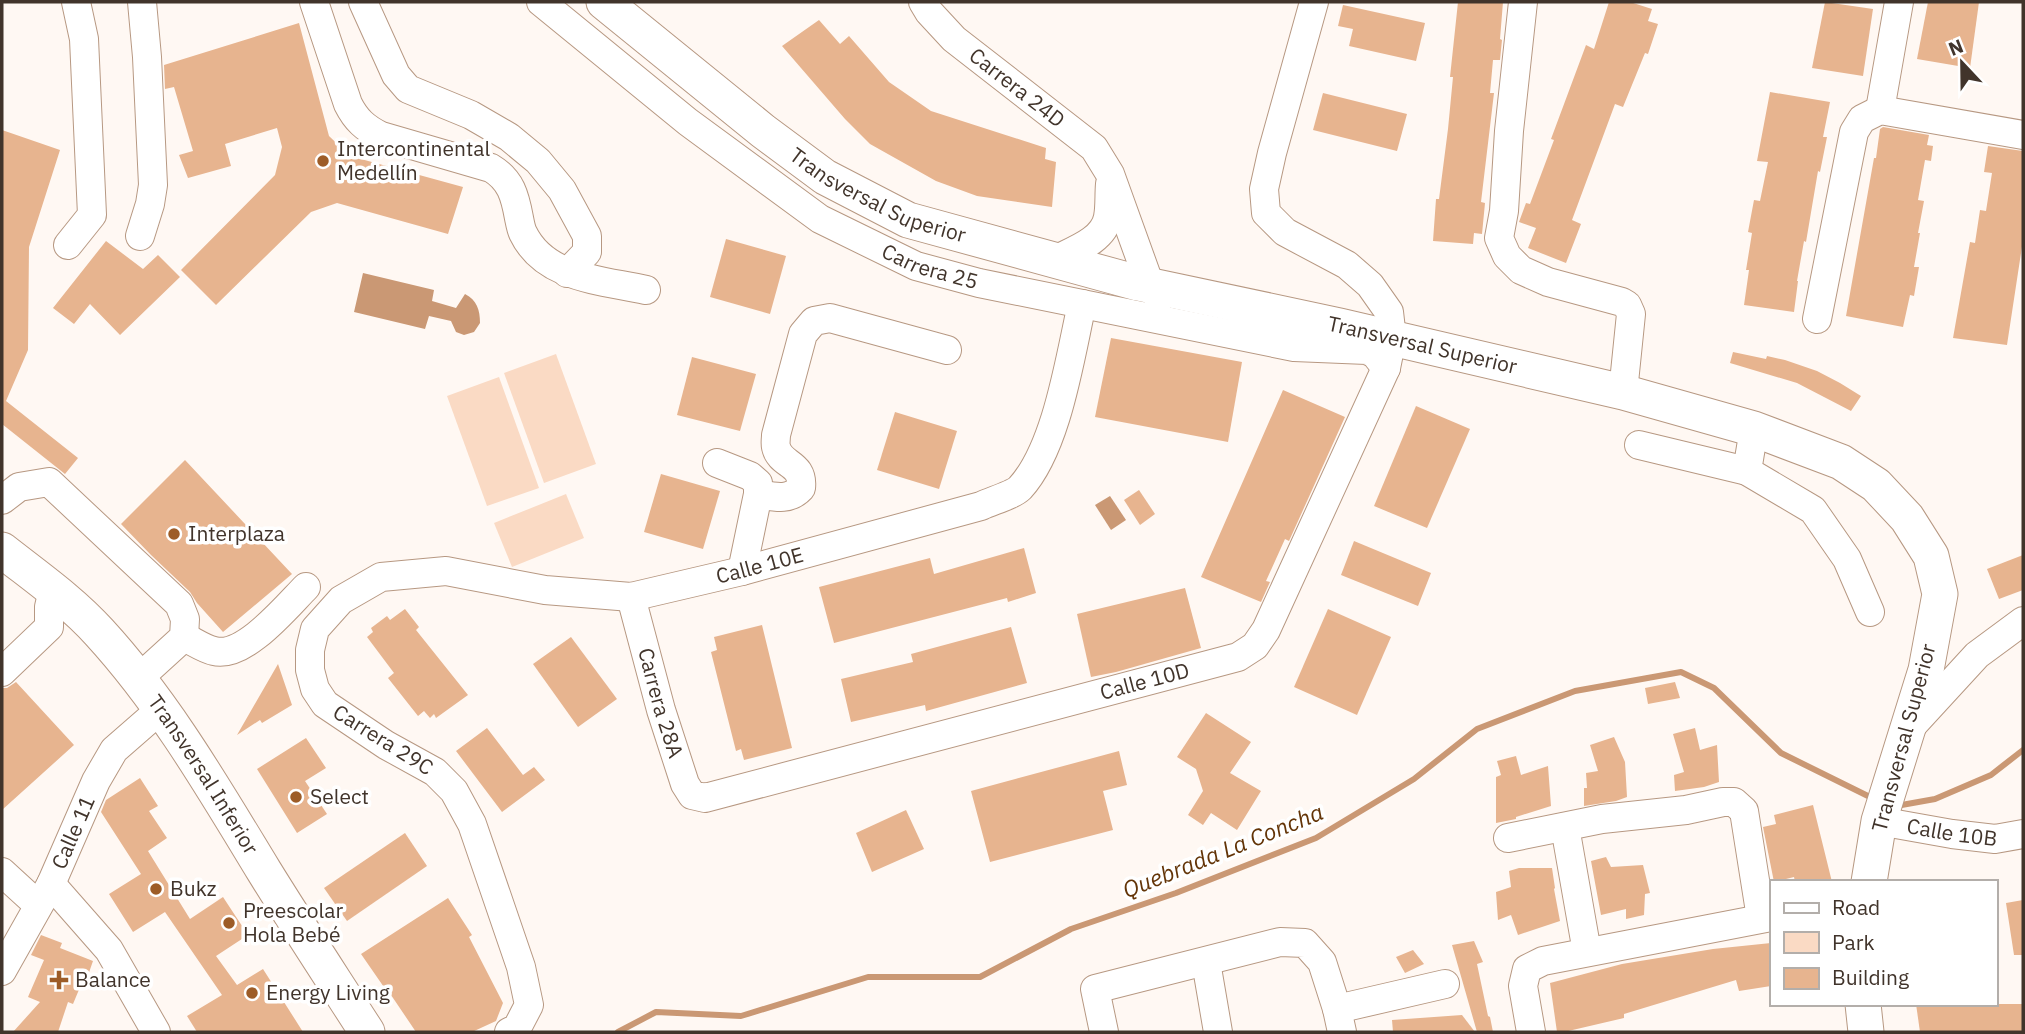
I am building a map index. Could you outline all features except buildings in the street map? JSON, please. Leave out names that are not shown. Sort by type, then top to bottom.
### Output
[{"type":"main road","name":"Transversal Superior","points":[[606,3],[763,131],[825,177],[908,220],[1389,353],[1623,392],[1754,429],[1841,462],[1876,485],[1907,518],[1931,556],[1940,594],[1926,670],[1883,808],[1869,880]]},
{"type":"main road","name":"Transversal Inferior","points":[[2,550],[53,590],[97,630],[139,678],[199,765],[367,1032]]},
{"type":"main road","points":[[1863,1006],[1866,1032]]},
{"type":"street","points":[[68,244],[92,215],[84,39],[76,2]]},
{"type":"street","points":[[140,236],[153,185],[142,2]]},
{"type":"street","points":[[314,2],[348,104],[365,128],[381,136],[491,168],[499,173],[515,195],[522,232],[546,261],[567,273],[646,290]]},
{"type":"street","points":[[363,2],[396,75],[408,89],[471,115],[509,137],[538,161],[562,190],[587,236],[587,252],[567,273]]},
{"type":"street","name":"Carrera 25","points":[[541,2],[688,121],[820,219],[916,266],[979,283],[1294,347],[1389,353]]},
{"type":"street","name":"Carrera 24D","points":[[923,2],[954,39],[1094,148],[1110,174],[1150,285],[1174,322]]},
{"type":"street","points":[[1314,2],[1272,153],[1264,189],[1266,212],[1285,232],[1347,265],[1370,285],[1389,312],[1389,353]]},
{"type":"street","points":[[1523,2],[1509,131],[1504,211],[1499,238],[1507,256],[1521,270],[1548,282],[1627,305],[1631,314],[1623,392]]},
{"type":"street","points":[[1880,110],[1899,2]]},
{"type":"street","points":[[1817,319],[1854,132],[1861,119],[1880,110],[2023,135]]},
{"type":"street","points":[[1053,261],[1090,242],[1101,232],[1108,219],[1110,174]]},
{"type":"street","name":"Calle 10E","points":[[315,629],[341,600],[381,577],[446,572],[545,590],[631,597],[981,506],[1019,490],[1038,461],[1055,423],[1082,304]]},
{"type":"street","points":[[758,494],[782,498],[794,495],[801,488],[802,479],[797,468],[783,459],[776,449],[776,435],[803,334],[814,321],[830,318],[947,350]]},
{"type":"street","name":"Calle 10D","points":[[705,797],[1238,657],[1255,646],[1266,630],[1389,353]]},
{"type":"street","points":[[1747,471],[1754,429]]},
{"type":"street","points":[[1639,445],[1747,471],[1813,510],[1847,559],[1870,612]]},
{"type":"street","points":[[718,463],[750,476],[758,483],[742,570]]},
{"type":"street","points":[[2,500],[19,487],[49,482],[179,604],[185,619],[184,637],[139,678]]},
{"type":"street","points":[[184,637],[215,652],[230,651],[256,637],[306,587]]},
{"type":"street","points":[[2,672],[48,627],[53,590]]},
{"type":"street","name":"Carrera 28A","points":[[631,597],[661,710],[685,784],[692,794],[705,797]]},
{"type":"street","points":[[1907,731],[1977,655],[2023,621]]},
{"type":"street","name":"Carrera 29C","points":[[315,629],[310,650],[310,670],[315,689],[325,704],[386,745],[435,772],[454,791],[472,824],[521,967],[530,1004],[517,1028],[509,1032]]},
{"type":"street","name":"Calle 11","points":[[2,971],[44,895],[96,781],[114,750],[161,709]]},
{"type":"street","points":[[1508,838],[1602,820],[1686,810],[1723,802],[1734,803],[1744,811],[1766,918],[1543,961],[1527,969],[1523,986],[1531,1032]]},
{"type":"street","name":"Calle 10B","points":[[1883,808],[1952,834],[1995,839],[2023,834]]},
{"type":"street","points":[[1565,827],[1587,952]]},
{"type":"street","points":[[2,872],[44,895],[108,950],[156,1032]]},
{"type":"street","points":[[1104,1032],[1096,989],[1280,942],[1305,943],[1321,962],[1339,1020],[1445,984]]},
{"type":"street","points":[[1206,962],[1218,1032]]},
{"type":"green space","points":[[556,354],[596,464],[544,483],[504,373]]},
{"type":"green space","points":[[499,377],[539,488],[487,506],[447,396]]},
{"type":"green space","points":[[566,494],[584,538],[512,567],[494,523]]},
{"type":"shaded area","points":[[363,273],[434,290],[432,301],[456,308],[465,294],[477,306],[480,323],[474,332],[464,335],[456,332],[451,321],[429,316],[425,329],[354,312]]},
{"type":"shaded area","points":[[1110,496],[1126,520],[1111,530],[1095,505]]},
{"type":"waterway","name":"Quebrada La Concha","points":[[618,1032],[656,1012],[741,1016],[868,977],[980,977],[1071,929],[1176,893],[1316,838],[1414,779],[1477,729],[1575,691],[1681,672],[1714,688],[1781,753],[1872,798]]},
{"type":"waterway","name":"Quebrada La Concha","points":[[1896,806],[1935,799],[1991,775],[2023,750]]},
{"type":"place","name":"Intercontinental Medellín","points":[[323,161]]},
{"type":"place","name":"Interplaza","points":[[174,534]]},
{"type":"place","name":"Select","points":[[296,797]]},
{"type":"place","name":"Bukz","points":[[156,889]]},
{"type":"place","name":"Preescolar Hola Bebé","points":[[229,923]]},
{"type":"place","name":"Balance","points":[[59,980]]},
{"type":"place","name":"Energy Living","points":[[252,993]]}]
